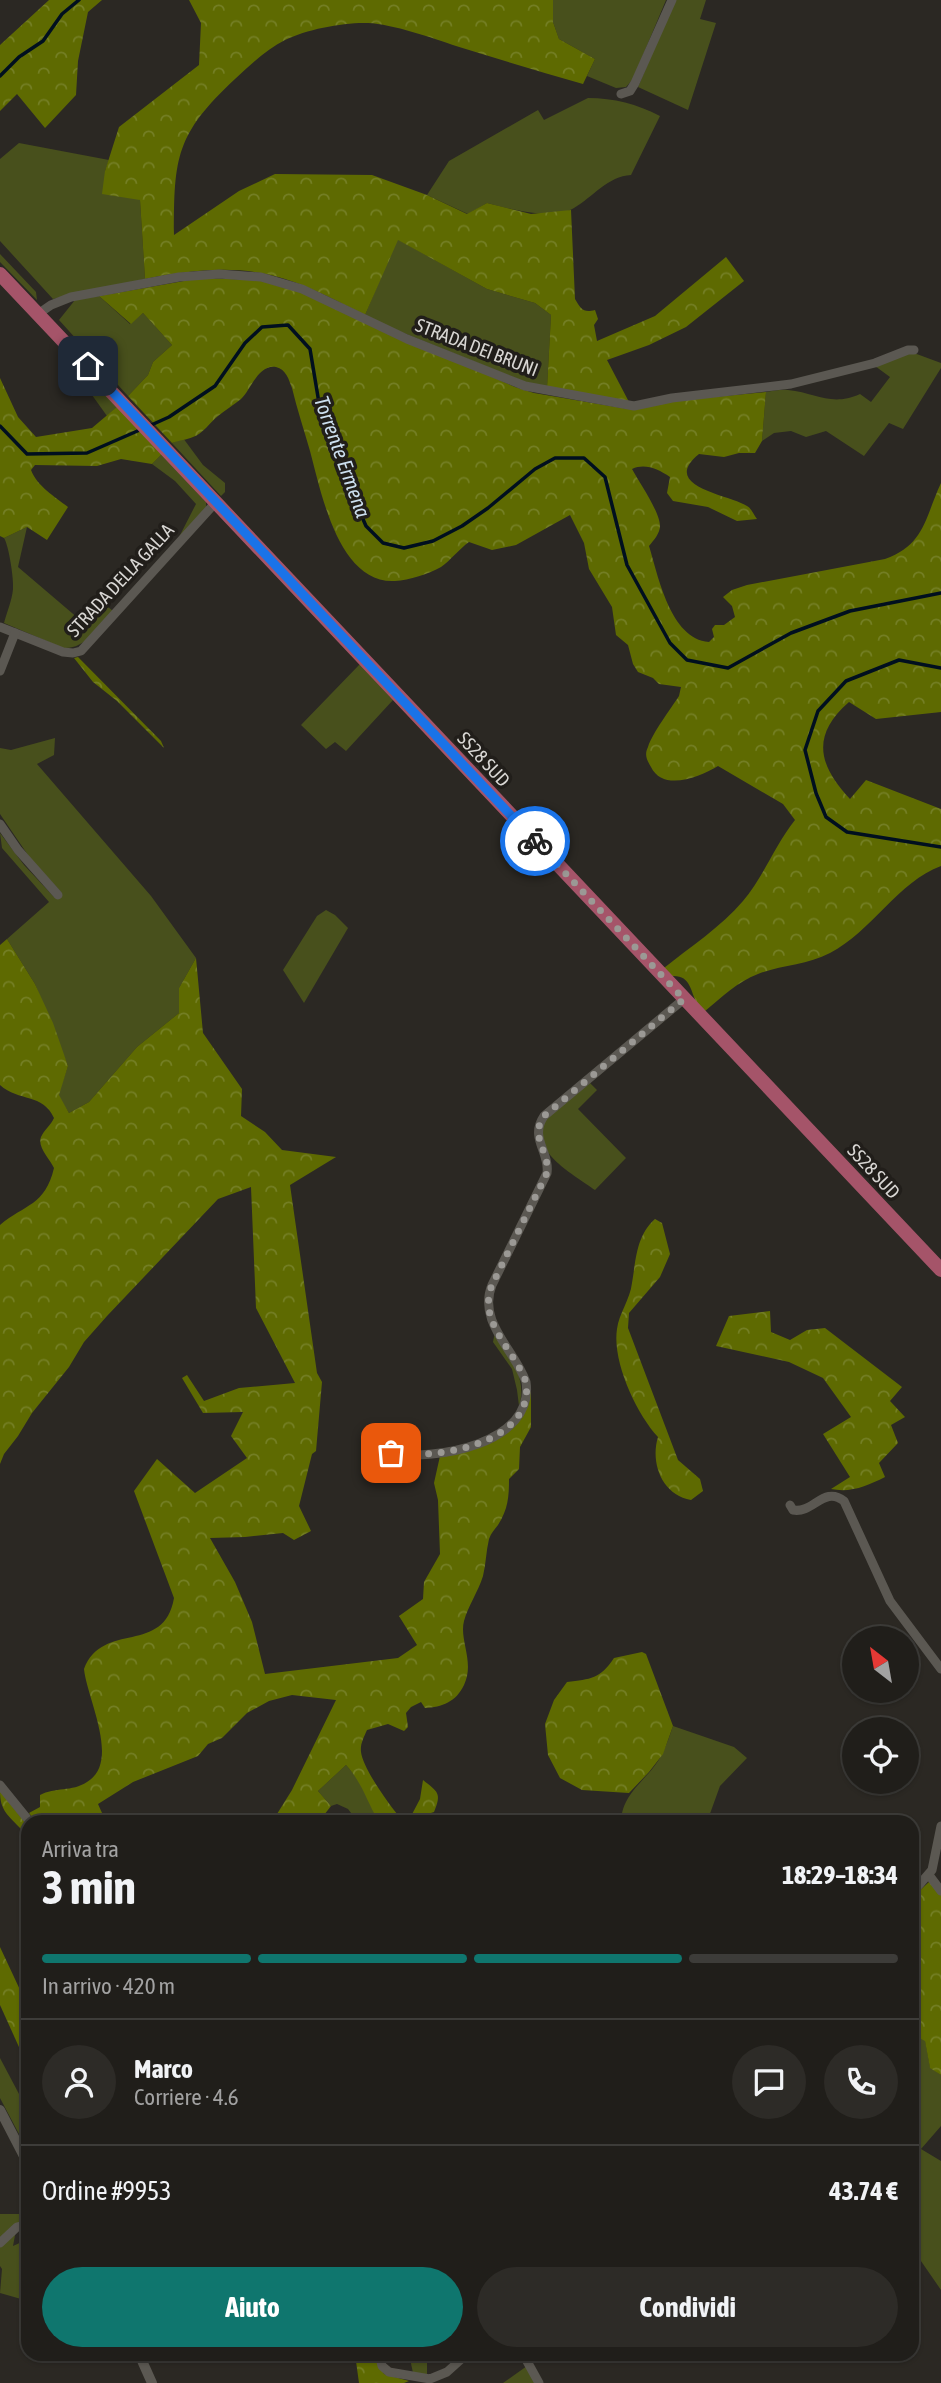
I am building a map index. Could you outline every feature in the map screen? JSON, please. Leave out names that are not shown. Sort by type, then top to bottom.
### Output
[{"type":"main road","name":"SS28 SUD","points":[[0,274],[122,400],[941,1270]]},
{"type":"street","points":[[621,94],[633,88],[672,0]]},
{"type":"street","name":"STRADA DEI BRUNI","points":[[38,314],[71,297],[189,275],[229,274],[268,278],[302,289],[407,339],[525,386],[634,406],[678,397],[788,385],[914,350]]},
{"type":"street","name":"STRADA DELLA GALLA","points":[[0,626],[63,652],[81,651],[216,502]]},
{"type":"street","points":[[0,671],[15,633]]},
{"type":"street","points":[[0,824],[26,861],[58,895]]},
{"type":"street","points":[[391,1453],[419,1455],[474,1446],[500,1433],[517,1416],[527,1393],[526,1382],[492,1322],[487,1302],[492,1285],[547,1173],[547,1163],[538,1139],[540,1124],[544,1116],[684,999]]},
{"type":"street","points":[[790,1505],[793,1510],[800,1511],[830,1495],[844,1501],[890,1601],[941,1670]]},
{"type":"street","points":[[0,1785],[24,1815]]},
{"type":"street","points":[[919,1886],[929,1875],[935,1860],[941,1826]]},
{"type":"street","points":[[929,1875],[941,1891]]},
{"type":"street","points":[[0,2110],[21,2150]]},
{"type":"street","points":[[0,2244],[21,2226]]},
{"type":"street","points":[[142,2361],[152,2383]]},
{"type":"street","points":[[381,2361],[388,2372],[433,2379],[447,2372],[459,2361]]},
{"type":"street","points":[[527,2361],[540,2383]]},
{"type":"green space","points":[[49,0],[102,0],[88,12],[78,61],[76,95],[45,128],[17,94],[0,111],[0,45]]},
{"type":"green space","points":[[189,0],[553,0],[553,22],[559,39],[595,59],[583,84],[378,24],[337,25],[294,36],[259,58],[215,98],[190,132],[182,148],[175,185],[174,235],[239,191],[275,174],[372,175],[427,195],[467,214],[487,203],[531,214],[571,210],[575,299],[583,309],[595,310],[598,319],[594,325],[597,341],[655,316],[726,257],[744,281],[686,327],[649,345],[607,360],[629,402],[547,388],[551,315],[535,303],[487,289],[398,240],[365,315],[295,283],[250,271],[198,271],[145,279],[140,200],[102,194],[105,171],[119,127],[199,65],[201,23]]},
{"type":"green space","points":[[553,0],[666,0],[633,79],[626,87],[616,88],[587,76],[595,59],[559,39],[553,22]]},
{"type":"green space","points":[[675,0],[706,0],[700,19],[716,23],[688,110],[638,87]]},
{"type":"green space","points":[[588,98],[625,102],[660,116],[631,175],[608,183],[574,208],[554,214],[531,213],[487,203],[468,214],[427,195],[449,161],[538,110],[544,120]]},
{"type":"green space","points":[[19,143],[109,160],[105,171],[140,200],[145,279],[53,299],[0,241],[0,159]]},
{"type":"green space","points":[[397,239],[487,289],[535,303],[551,315],[547,388],[530,384],[365,315]]},
{"type":"green space","points":[[0,254],[36,292],[37,300],[0,262]]},
{"type":"green space","points":[[201,278],[258,280],[302,293],[534,393],[628,409],[671,401],[766,392],[762,441],[755,453],[724,457],[699,454],[689,465],[687,475],[702,488],[747,506],[757,519],[737,521],[708,507],[673,501],[667,493],[670,477],[651,468],[632,469],[659,520],[659,531],[649,546],[668,604],[684,630],[709,642],[714,637],[712,629],[715,625],[724,625],[735,617],[732,606],[723,597],[732,590],[885,559],[898,553],[916,538],[941,483],[941,712],[876,719],[849,702],[829,726],[823,750],[831,774],[850,799],[866,780],[941,809],[941,866],[912,883],[845,944],[812,960],[750,977],[705,1011],[697,1003],[686,981],[672,976],[664,968],[715,928],[743,901],[795,820],[783,804],[718,766],[692,778],[673,781],[657,775],[651,767],[646,755],[650,741],[679,696],[681,687],[659,684],[653,678],[638,672],[628,645],[616,635],[612,607],[589,569],[584,543],[570,515],[516,545],[492,550],[469,542],[445,564],[431,572],[395,581],[375,578],[359,568],[335,532],[292,388],[282,370],[276,367],[264,369],[241,399],[200,433],[172,443],[128,396],[148,375],[153,362],[172,345],[143,313],[131,324],[99,296]]},
{"type":"green space","points":[[99,296],[130,324],[143,313],[172,345],[153,362],[148,375],[128,396],[59,320],[75,300]]},
{"type":"green space","points":[[60,345],[118,406],[107,416],[62,353]]},
{"type":"green space","points":[[914,353],[941,363],[941,368],[903,429],[889,423],[864,456],[826,431],[806,437],[791,431],[774,433],[762,441],[766,392],[788,390],[832,399],[850,398],[860,394],[871,402],[890,377],[875,366],[903,354]]},
{"type":"green space","points":[[0,378],[18,417],[36,437],[92,428],[118,406],[163,453],[152,464],[121,459],[97,466],[35,465],[31,470],[37,481],[68,507],[47,540],[27,527],[4,538],[0,536]]},
{"type":"green space","points":[[183,438],[203,465],[225,483],[225,492],[221,496],[172,443]]},
{"type":"green space","points":[[163,453],[206,502],[206,507],[177,541],[196,504],[175,481],[152,464]]},
{"type":"green space","points":[[27,527],[18,567],[79,619],[97,598],[113,611],[91,636],[71,648],[63,648],[4,623],[13,585],[4,538]]},
{"type":"green space","points":[[78,657],[161,741],[164,748],[117,701],[93,682],[74,658]]},
{"type":"green space","points":[[360,664],[393,700],[346,751],[335,742],[326,749],[301,725]]},
{"type":"green space","points":[[55,738],[54,755],[37,764],[151,896],[196,958],[179,988],[179,1013],[137,1047],[89,1102],[69,1113],[58,1095],[68,1066],[35,984],[7,939],[49,902],[2,848],[0,833],[24,865],[54,897],[61,892],[30,858],[0,814],[0,748],[11,750]]},
{"type":"green space","points":[[326,910],[348,928],[304,1003],[283,970],[317,916]]},
{"type":"green space","points":[[7,939],[35,984],[53,1023],[68,1066],[59,1095],[69,1113],[89,1102],[137,1047],[179,1013],[179,988],[196,958],[203,1033],[242,1089],[241,1116],[265,1132],[282,1150],[336,1157],[290,1185],[317,1373],[322,1382],[316,1451],[312,1454],[299,1506],[311,1531],[294,1540],[283,1533],[210,1538],[235,1582],[252,1622],[265,1674],[398,1658],[417,1645],[399,1616],[423,1599],[424,1582],[440,1554],[438,1500],[434,1483],[440,1456],[491,1442],[528,1400],[531,1389],[531,1427],[520,1447],[519,1469],[509,1479],[506,1508],[489,1539],[483,1576],[464,1621],[463,1636],[468,1668],[464,1685],[457,1696],[443,1705],[425,1708],[421,1702],[411,1707],[406,1713],[408,1727],[404,1731],[388,1724],[367,1730],[362,1743],[361,1752],[367,1768],[398,1815],[375,1815],[346,1765],[318,1791],[331,1806],[324,1815],[276,1815],[292,1790],[336,1700],[292,1695],[269,1701],[247,1713],[222,1738],[208,1744],[198,1756],[133,1782],[98,1804],[103,1815],[29,1813],[40,1807],[40,1795],[81,1785],[97,1773],[102,1745],[84,1669],[93,1654],[105,1645],[158,1627],[168,1616],[174,1598],[134,1491],[157,1459],[195,1493],[247,1458],[231,1436],[243,1412],[203,1413],[182,1378],[187,1375],[204,1401],[239,1388],[295,1383],[256,1308],[251,1187],[218,1199],[107,1316],[84,1342],[69,1367],[32,1413],[0,1464],[0,1225],[33,1203],[45,1190],[54,1168],[40,1141],[54,1118],[44,1105],[0,1085],[0,945]]},
{"type":"green space","points":[[590,1083],[597,1090],[578,1109],[626,1158],[595,1190],[556,1162],[548,1153],[541,1133],[553,1112]]},
{"type":"green space","points":[[655,1219],[662,1223],[670,1254],[660,1277],[629,1313],[628,1328],[678,1460],[700,1479],[703,1491],[691,1500],[672,1492],[661,1476],[656,1457],[658,1437],[627,1386],[616,1342],[620,1317],[631,1289],[638,1249],[644,1233]]},
{"type":"green space","points":[[770,1311],[771,1332],[790,1340],[807,1330],[825,1328],[902,1387],[890,1401],[905,1417],[891,1425],[898,1443],[879,1463],[885,1477],[859,1488],[831,1489],[850,1477],[823,1434],[851,1417],[823,1378],[789,1362],[716,1346],[729,1316]]},
{"type":"green space","points":[[495,1332],[519,1376],[519,1406],[512,1369],[493,1342]]},
{"type":"green space","points":[[642,1652],[646,1654],[673,1726],[663,1754],[629,1793],[582,1790],[560,1778],[548,1755],[545,1724],[554,1700],[567,1682],[594,1677],[614,1658]]},
{"type":"green space","points":[[673,1726],[734,1747],[747,1758],[720,1786],[710,1815],[622,1815],[626,1801],[652,1770],[666,1746]]},
{"type":"green space","points":[[346,1765],[360,1781],[376,1815],[353,1815],[348,1809],[337,1804],[331,1806],[318,1791]]},
{"type":"green space","points":[[423,1780],[437,1793],[434,1812],[412,1815],[420,1799]]},
{"type":"green space","points":[[0,1791],[21,1817],[21,1829],[9,1816],[1,1803]]},
{"type":"green space","points":[[930,1881],[941,1895],[941,2075],[930,2068],[925,2041],[919,2038],[919,1891]]},
{"type":"green space","points":[[0,1947],[21,1992],[21,2052],[0,2005]]},
{"type":"green space","points":[[919,2037],[925,2040],[930,2067],[941,2075],[941,2126],[921,2149],[941,2161],[941,2290],[919,2258]]},
{"type":"green space","points":[[0,2058],[21,2098],[21,2133],[19,2134],[0,2098]]},
{"type":"green space","points":[[0,2214],[19,2214],[20,2224],[0,2241]]},
{"type":"green space","points":[[16,2230],[13,2246],[21,2242],[21,2299],[0,2293],[0,2247]]},
{"type":"green space","points":[[356,2361],[378,2361],[384,2374],[409,2381],[404,2383],[359,2383]]},
{"type":"green space","points":[[410,2361],[427,2361],[427,2375],[413,2373]]},
{"type":"green space","points":[[527,2366],[536,2383],[503,2383]]},
{"type":"waterway","points":[[0,76],[19,57],[43,41],[62,14],[79,0]]},
{"type":"waterway","name":"Torrente Ermena","points":[[149,426],[169,417],[215,386],[245,343],[262,327],[288,325],[310,349],[320,409],[344,476],[366,526],[383,543],[404,548],[433,541],[462,526],[535,469],[555,458],[584,458],[605,477],[627,565],[670,643],[687,660],[728,668],[791,633],[850,611],[941,593]]},
{"type":"waterway","name":"Torrente Ermena","points":[[0,426],[27,454],[87,453],[142,429]]},
{"type":"waterway","name":"Torrente Ermena","points":[[941,668],[899,660],[846,681],[818,711],[805,750],[816,793],[826,817],[847,832],[941,847]]},
{"type":"way so far","points":[[391,1453],[419,1455],[474,1446],[500,1433],[517,1416],[527,1393],[526,1382],[492,1322],[487,1302],[492,1285],[547,1173],[547,1163],[538,1139],[542,1118],[684,999],[535,841]]},
{"type":"route","points":[[88,366],[535,841]]}]
